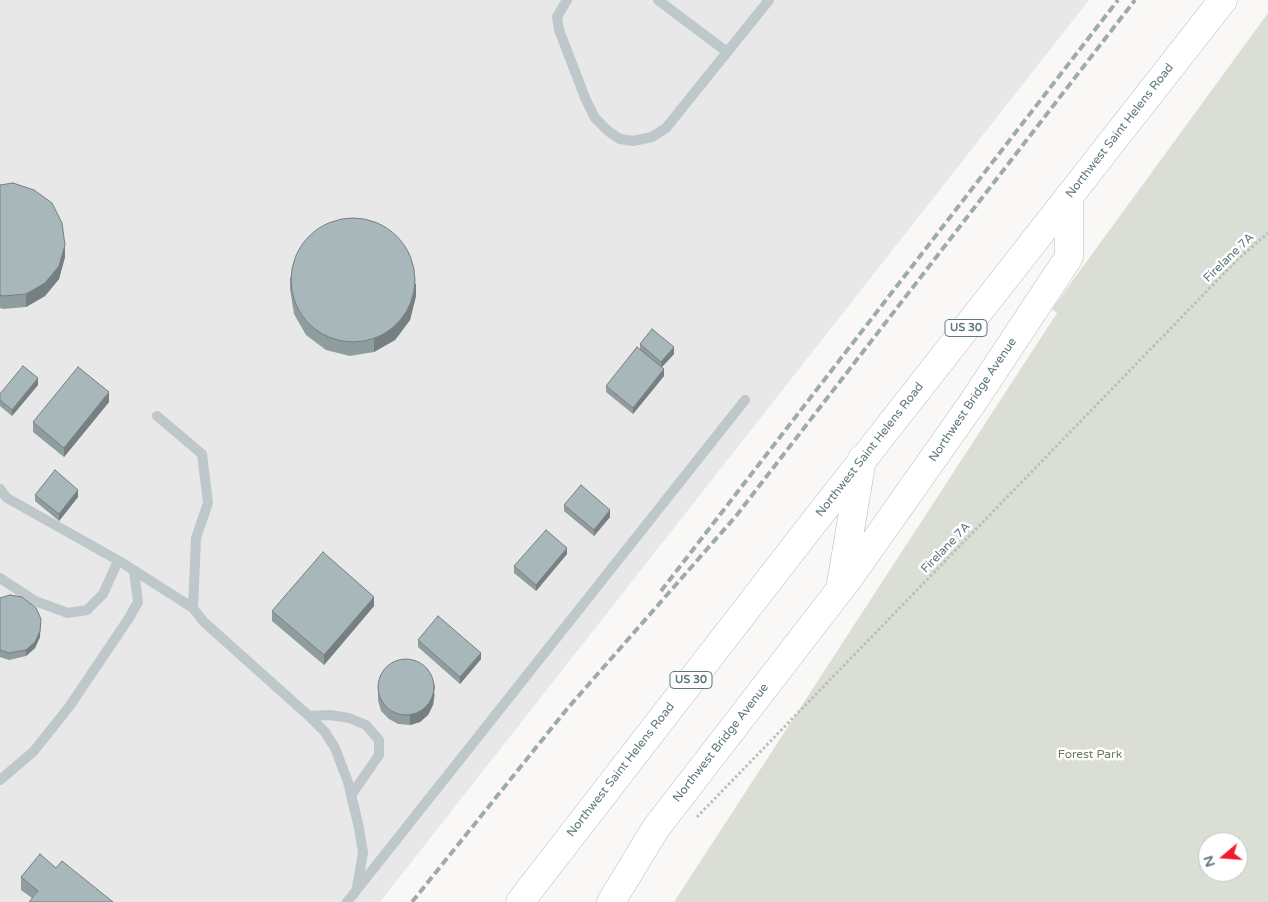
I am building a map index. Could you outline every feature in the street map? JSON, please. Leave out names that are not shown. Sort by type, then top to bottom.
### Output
[{"type":"main road","name":"Northwest Saint Helens Road","points":[[520,902],[862,460],[1223,0]]},
{"type":"main road","name":"Northwest Bridge Avenue","points":[[611,902],[656,828],[840,590],[973,402],[1069,257],[1069,196]]},
{"type":"main road","name":"Northwest Bridge Avenue","points":[[840,590],[862,460]]},
{"type":"lane","points":[[567,0],[557,17],[559,30],[592,112],[608,131],[620,139],[634,141],[652,137],[666,128],[769,0]]},
{"type":"lane","points":[[658,0],[727,52]]},
{"type":"lane","points":[[347,902],[745,400]]},
{"type":"lane","points":[[157,416],[202,454],[208,503],[196,538],[193,608]]},
{"type":"lane","points":[[0,489],[6,498],[134,570],[193,608],[204,622],[325,732],[335,748],[352,794],[363,853],[357,888]]},
{"type":"lane","points":[[4,581],[35,601],[68,612],[87,610],[103,594],[118,561]]},
{"type":"lane","points":[[0,780],[33,752],[69,707],[129,618],[138,602],[134,570]]},
{"type":"lane","points":[[309,716],[330,715],[349,718],[366,725],[379,740],[379,755],[352,794]]},
{"type":"path","name":"Firelane 7A","points":[[691,824],[1236,261],[1268,233]]},
{"type":"shaded area","points":[[0,0],[1089,0],[380,902],[0,902]]},
{"type":"green space","name":"Forest Park","points":[[1268,13],[1268,902],[674,902],[1057,313],[1052,309]]},
{"type":"building","points":[[13,183],[34,190],[52,203],[62,223],[65,245],[59,266],[45,283],[26,294],[3,296],[0,295],[0,185]]},
{"type":"building","points":[[353,218],[377,222],[397,236],[411,256],[415,280],[411,304],[397,324],[377,338],[353,342],[329,338],[309,324],[295,304],[291,280],[295,256],[309,236],[329,222]]},
{"type":"building","points":[[652,329],[674,347],[661,362],[640,344]]},
{"type":"building","points":[[637,347],[664,369],[633,408],[606,386]]},
{"type":"building","points":[[23,366],[38,378],[12,410],[0,400],[0,394]]},
{"type":"building","points":[[78,367],[109,392],[64,448],[33,422]]},
{"type":"building","points":[[55,470],[78,490],[59,514],[35,495]]},
{"type":"building","points":[[581,485],[610,510],[594,530],[564,505]]},
{"type":"building","points":[[546,530],[567,548],[536,585],[514,566]]},
{"type":"building","points":[[323,552],[374,597],[324,655],[272,611]]},
{"type":"building","points":[[10,595],[22,597],[36,608],[41,619],[40,631],[35,642],[26,650],[9,653],[0,650],[0,598]]},
{"type":"building","points":[[438,616],[481,653],[460,677],[418,640]]},
{"type":"building","points":[[401,659],[411,659],[426,667],[432,676],[434,687],[432,698],[426,707],[411,715],[401,715],[390,710],[383,703],[378,692],[378,682],[383,671],[390,664]]},
{"type":"building","points":[[40,854],[56,868],[62,861],[113,902],[29,902],[38,891],[21,877]]},
{"type":"railway","points":[[661,591],[1118,0]]},
{"type":"railway","points":[[412,902],[567,709],[736,516],[1135,0]]}]
